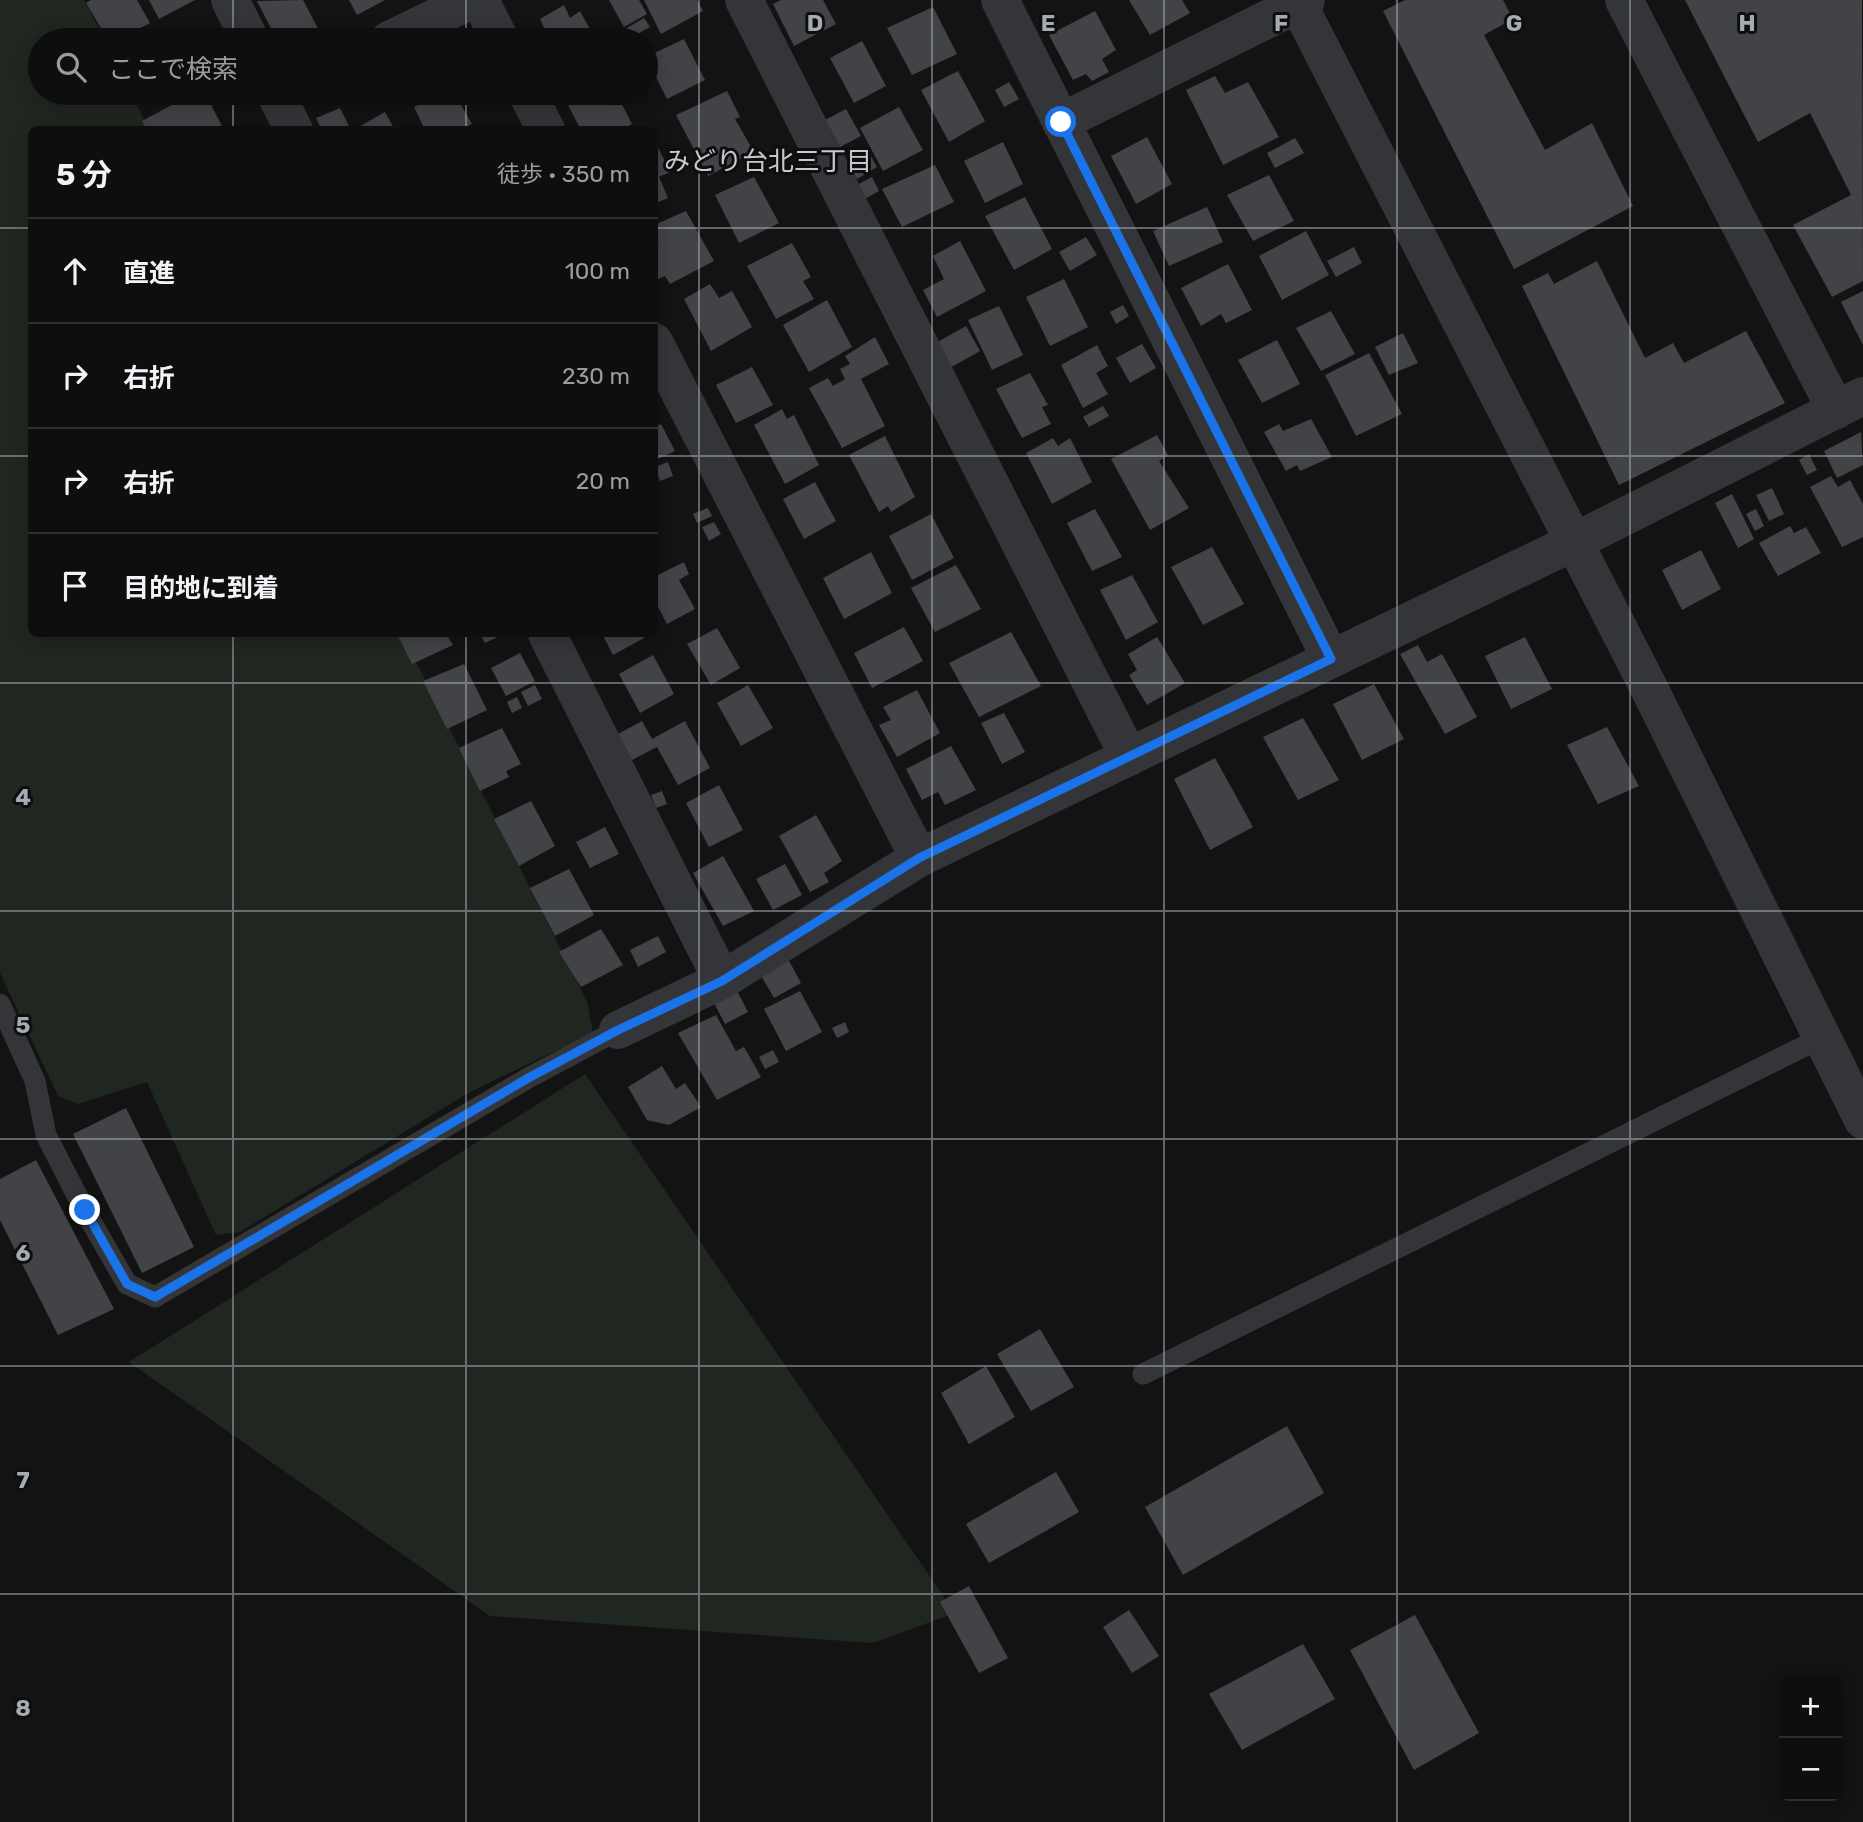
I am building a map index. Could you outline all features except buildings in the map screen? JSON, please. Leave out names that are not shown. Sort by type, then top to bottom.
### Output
[{"type":"street","points":[[230,0],[244,28]]},
{"type":"street","points":[[414,28],[472,0]]},
{"type":"street","points":[[480,0],[494,28]]},
{"type":"street","points":[[744,0],[1129,757]]},
{"type":"street","points":[[1000,0],[1331,659]]},
{"type":"street","points":[[618,1030],[722,981],[919,858],[1574,542],[1850,403],[1624,0]]},
{"type":"street","points":[[1061,122],[1300,1],[1650,688],[1863,1120]]},
{"type":"street","points":[[283,105],[292,126]]},
{"type":"street","points":[[533,105],[544,126]]},
{"type":"street","points":[[658,350],[919,858]]},
{"type":"street","points":[[549,637],[722,981]]},
{"type":"lane","points":[[0,1004],[35,1081],[46,1135],[85,1210],[127,1284],[155,1297],[530,1077],[618,1030]]},
{"type":"lane","points":[[1143,1374],[1821,1038]]},
{"type":"shaded area","points":[[0,0],[84,0],[99,28],[28,28],[28,105],[137,105],[148,126],[28,126],[28,637],[404,637],[587,1001],[593,1033],[470,1092],[240,1232],[216,1235],[147,1082],[78,1104],[58,1096],[0,973]]},
{"type":"shaded area","points":[[585,1074],[955,1613],[873,1643],[490,1616],[129,1362]]},
{"type":"district","name":"みどり台北三丁目","points":[[768,161]]},
{"type":"route","points":[[85,1210],[127,1284],[155,1297],[530,1077],[618,1030],[722,981],[919,858],[1331,659],[1061,122]]}]
